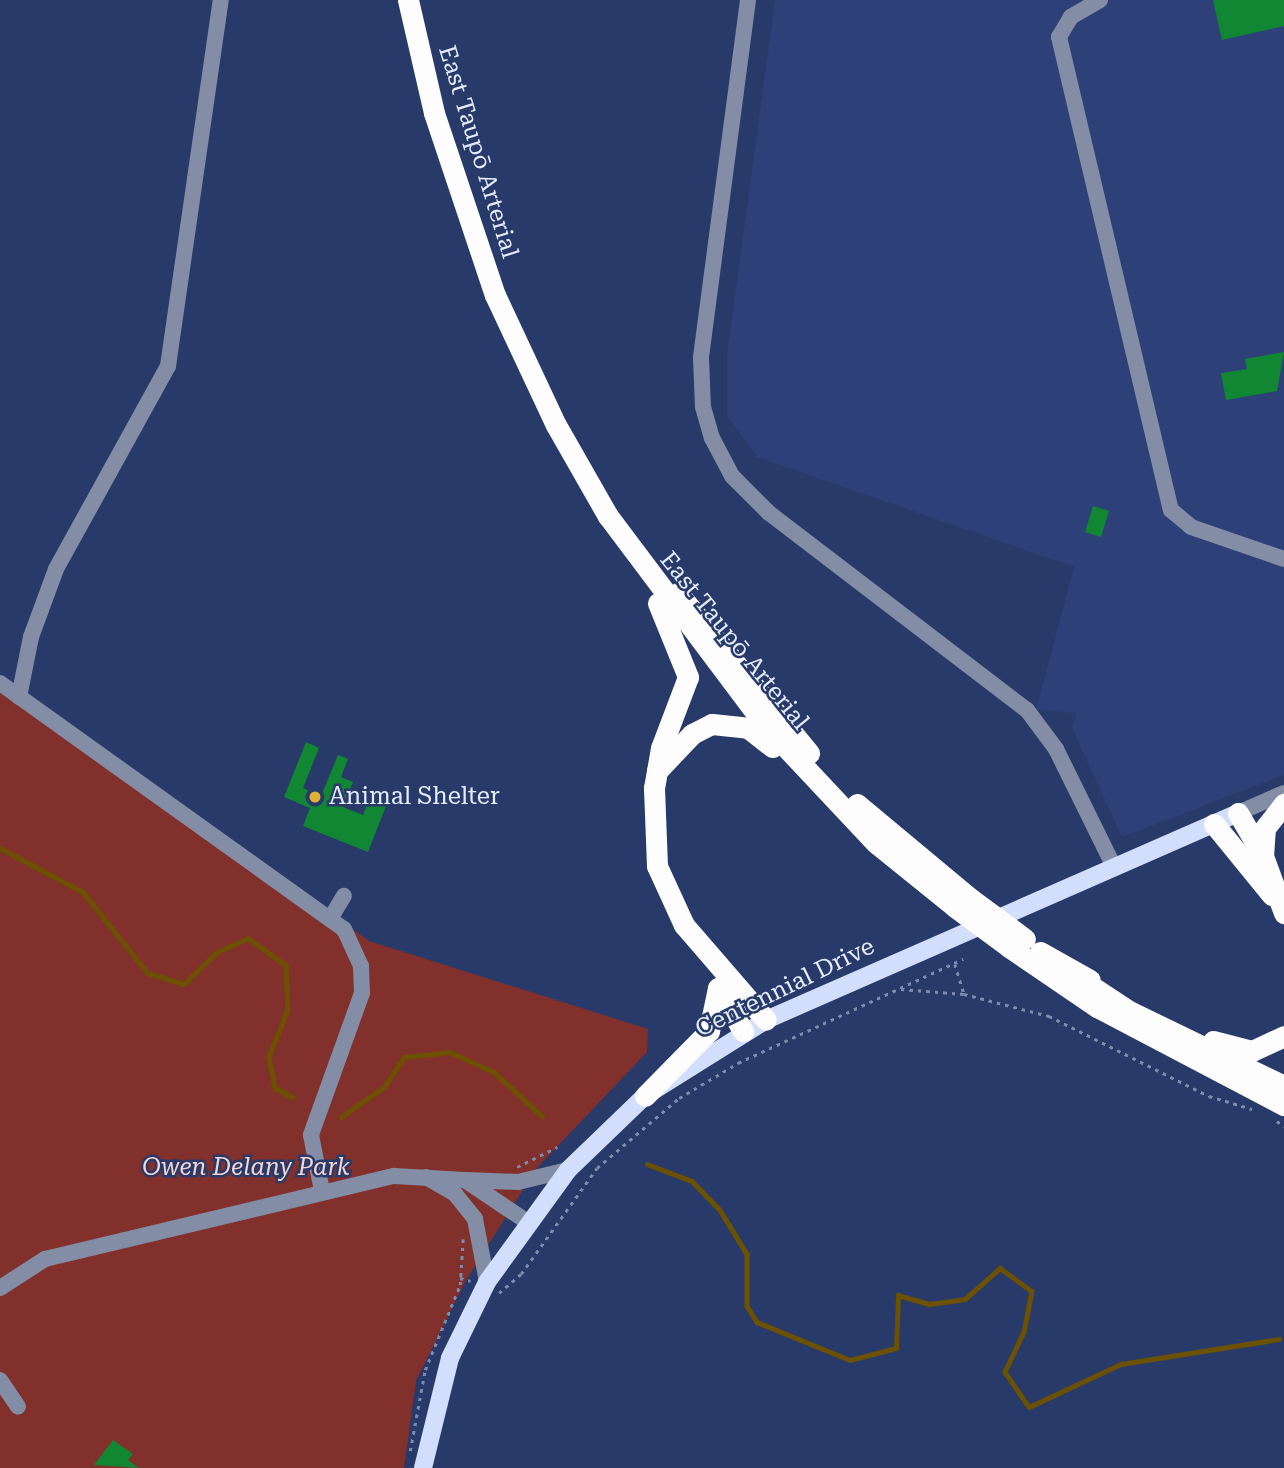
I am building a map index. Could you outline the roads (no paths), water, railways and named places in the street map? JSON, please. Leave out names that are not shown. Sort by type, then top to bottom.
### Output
[{"type":"highway","name":"East Taupō Arterial","points":[[408,0],[434,113],[495,295],[556,425],[641,567],[765,725],[876,843],[1025,946],[1129,1011],[1284,1086]]},
{"type":"highway","name":"East Taupō Arterial","points":[[422,0],[466,191],[496,271],[579,444],[655,564],[796,738],[845,794],[963,903]]},
{"type":"highway","points":[[641,567],[688,677],[657,771],[651,816],[657,866],[672,905],[710,959],[766,1020]]},
{"type":"highway","points":[[657,771],[702,727],[735,723],[762,737],[849,827],[876,843]]},
{"type":"highway","points":[[1263,856],[1265,828],[1284,803]]},
{"type":"highway","points":[[1238,813],[1263,856],[1280,906]]},
{"type":"highway","points":[[1214,824],[1280,906]]},
{"type":"highway","name":"East Taupō Arterial","points":[[1025,946],[1108,1014],[1276,1110]]},
{"type":"highway","points":[[1025,946],[1221,1045],[1252,1051],[1284,1036]]},
{"type":"highway","points":[[710,959],[718,988],[743,1031]]},
{"type":"highway","points":[[645,1096],[709,1031],[718,988]]},
{"type":"main road","name":"Centennial Drive","points":[[416,1462],[450,1358],[486,1284],[526,1221],[568,1170],[645,1096],[743,1031],[766,1020],[1238,813]]},
{"type":"street","points":[[19,697],[31,637],[56,569],[168,366],[221,0]]},
{"type":"street","points":[[748,0],[701,358],[703,407],[712,438],[732,476],[769,513],[1027,710],[1056,749],[1114,867]]},
{"type":"street","points":[[1100,0],[1072,17],[1059,37],[1171,510],[1191,527],[1284,559]]},
{"type":"street","points":[[0,683],[344,929],[361,966],[362,993],[311,1135],[321,1191]]},
{"type":"street","name":"Centennial Drive","points":[[1238,813],[1284,793]]},
{"type":"street","points":[[330,919],[344,897]]},
{"type":"street","points":[[0,1288],[45,1259],[321,1191],[413,1173],[465,1180],[518,1182],[568,1170]]},
{"type":"street","points":[[413,1173],[466,1205],[481,1232],[486,1284]]},
{"type":"street","points":[[465,1180],[526,1221]]},
{"type":"street","points":[[0,1380],[18,1407]]},
{"type":"waterway","points":[[0,848],[83,892],[148,973],[184,984],[217,952],[248,938],[286,965],[288,1010],[269,1057],[275,1088],[293,1097]]},
{"type":"waterway","points":[[341,1117],[384,1087],[404,1057],[450,1052],[494,1072],[542,1116]]},
{"type":"waterway","points":[[647,1164],[692,1181],[720,1210],[747,1254],[747,1306],[757,1322],[850,1360],[896,1348],[898,1295],[930,1304],[965,1299],[1000,1268],[1032,1291],[1024,1332],[1005,1372],[1029,1407],[1121,1364],[1279,1339]]},
{"type":"place","name":"Animal Shelter","points":[[315,797]]},
{"type":"park label","name":"Owen Delany Park","points":[[246,1168]]}]
